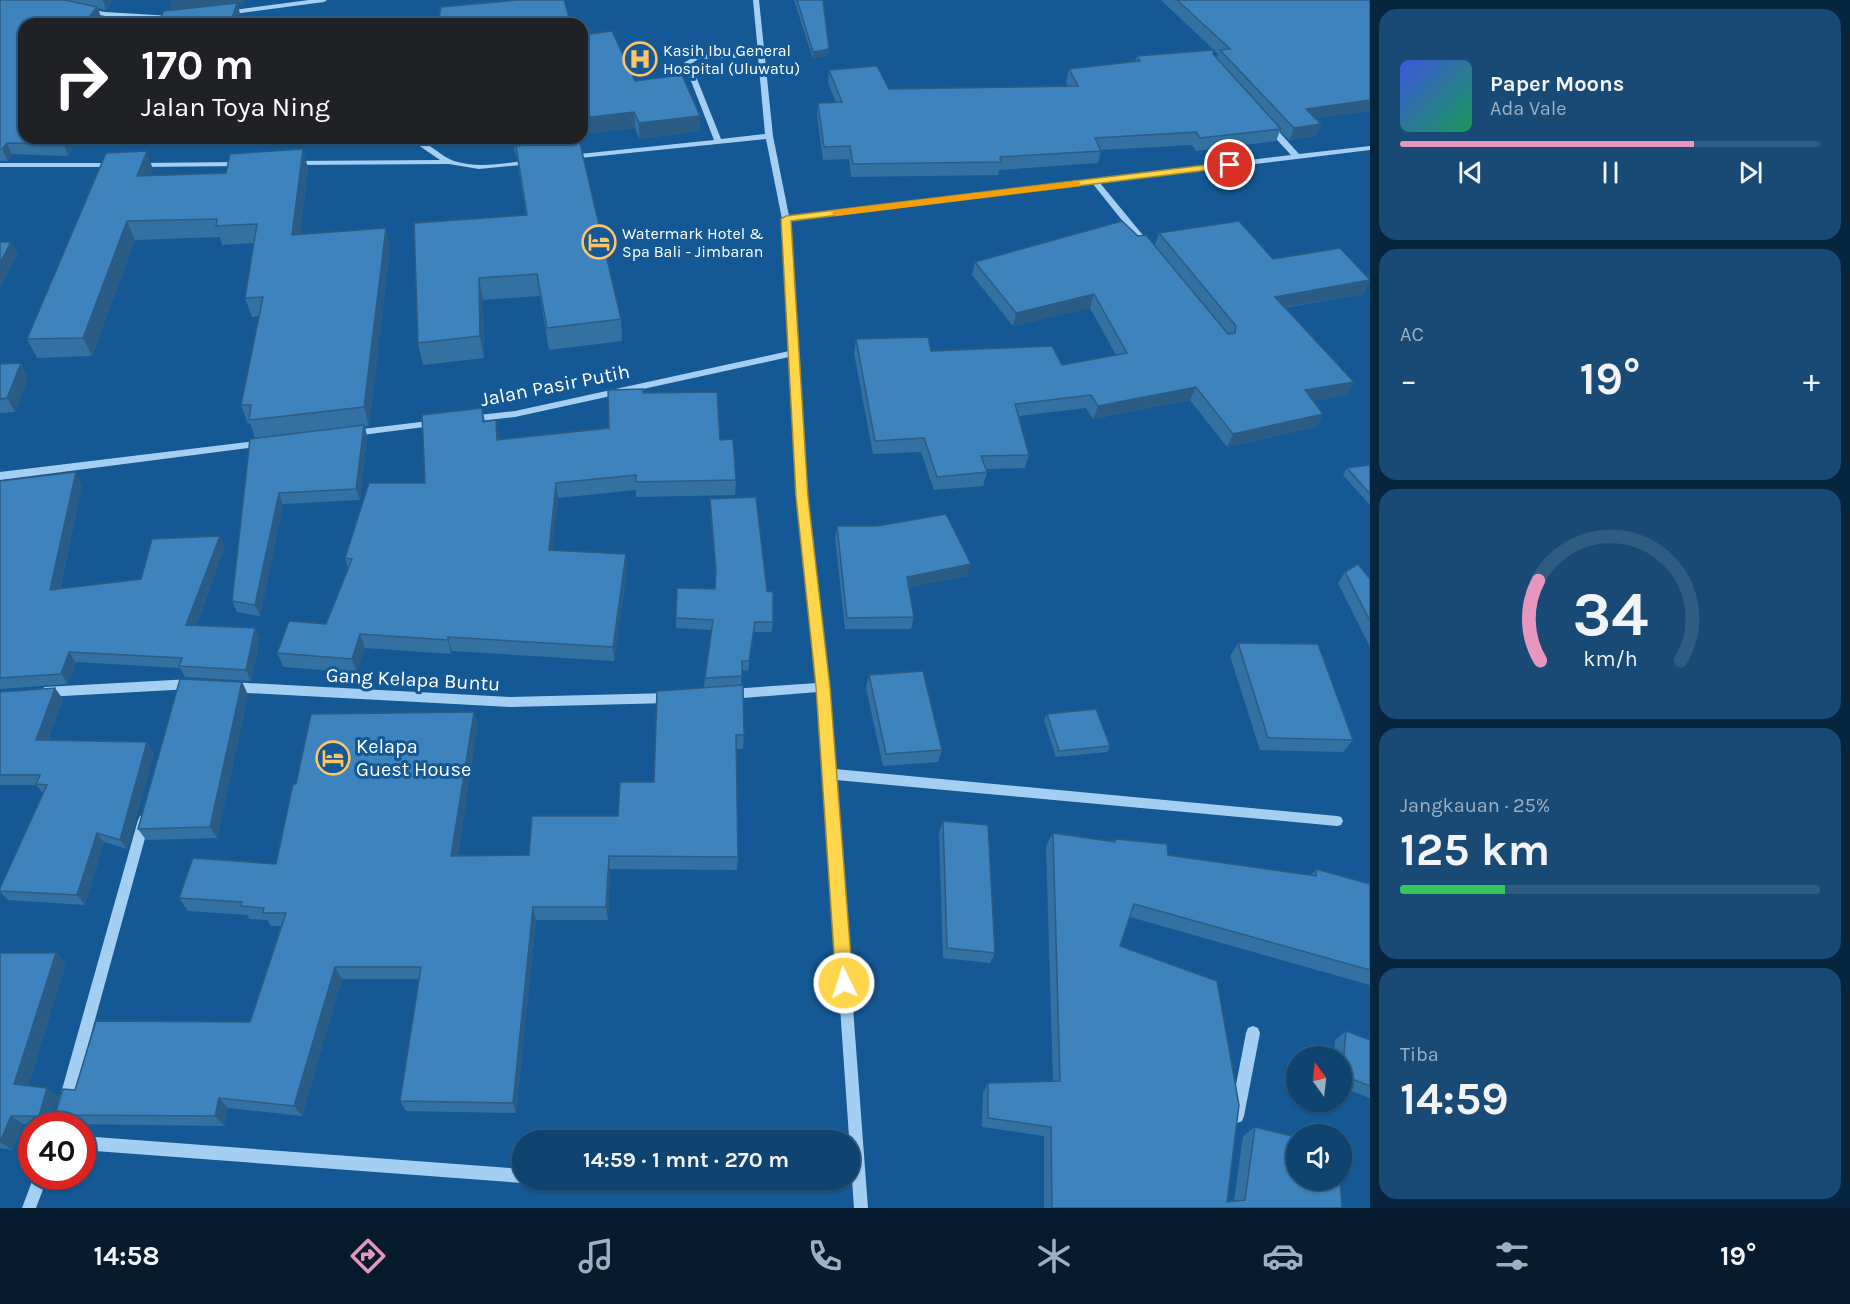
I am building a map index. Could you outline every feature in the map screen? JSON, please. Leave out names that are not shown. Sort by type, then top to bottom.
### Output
[{"type":"street","points":[[213,14],[285,3],[324,0]]},
{"type":"street","points":[[756,0],[769,136],[786,219],[802,497],[823,687],[861,1208]]},
{"type":"street","points":[[74,8],[105,14],[179,18]]},
{"type":"street","points":[[102,18],[105,14]]},
{"type":"street","points":[[718,141],[687,63],[696,57],[761,55]]},
{"type":"street","points":[[1259,115],[1297,157]]},
{"type":"street","points":[[565,158],[769,136]]},
{"type":"street","points":[[421,144],[448,162],[464,167],[542,160]]},
{"type":"street","points":[[786,219],[1370,148]]},
{"type":"street","points":[[285,163],[448,162]]},
{"type":"street","points":[[133,165],[250,164]]},
{"type":"street","points":[[0,165],[121,165]]},
{"type":"street","points":[[1095,182],[1153,253]]},
{"type":"street","name":"Jalan Pasir Putih","points":[[456,421],[515,414],[793,353]]},
{"type":"street","points":[[338,434],[444,422]]},
{"type":"street","points":[[0,477],[269,442]]},
{"type":"street","name":"Gang Kelapa Buntu","points":[[34,693],[180,690],[211,686],[510,702],[606,702],[681,698]]},
{"type":"street","points":[[717,695],[823,687]]},
{"type":"street","points":[[829,774],[1337,821]]},
{"type":"street","points":[[63,1112],[148,808]]},
{"type":"street","points":[[1235,1130],[1254,1033]]},
{"type":"street","points":[[96,1144],[512,1175]]},
{"type":"street","points":[[29,1208],[36,1190]]},
{"type":"building","points":[[0,0],[65,0],[97,7],[89,18],[18,18],[18,143],[7,143],[0,149]]},
{"type":"building","points":[[517,0],[564,0],[569,18],[439,18],[441,7]]},
{"type":"building","points":[[797,0],[823,0],[829,49],[813,52]]},
{"type":"building","points":[[1177,0],[1370,0],[1370,100],[1306,109],[1321,124],[1294,128],[1220,50],[1230,49]]},
{"type":"building","points":[[237,3],[232,18],[160,18],[164,11]]},
{"type":"building","points":[[612,31],[635,81],[682,75],[700,116],[639,123],[634,112],[588,117],[588,34]]},
{"type":"building","points":[[1214,50],[1213,54],[1281,129],[1200,138],[1196,132],[1095,138],[1101,151],[1000,157],[1001,162],[853,164],[850,146],[824,147],[818,103],[842,102],[829,70],[877,66],[889,89],[1078,86],[1069,69],[1140,61],[1137,56]]},
{"type":"building","points":[[580,144],[621,319],[547,328],[537,274],[479,278],[480,336],[418,343],[414,223],[527,215],[516,146]]},
{"type":"building","points":[[303,149],[292,235],[386,228],[364,407],[249,420],[251,405],[241,405],[263,297],[245,298],[257,224],[216,226],[217,219],[127,221],[83,338],[27,339],[106,153],[147,151],[137,176],[226,173],[230,154]]},
{"type":"building","points":[[1122,221],[1138,236],[1146,235],[1228,334],[1235,333],[1236,326],[1159,233],[1239,221],[1273,259],[1340,248],[1370,280],[1275,297],[1354,382],[1305,390],[1323,414],[1233,434],[1196,387],[1098,406],[1091,395],[1015,404],[1029,455],[981,456],[987,472],[937,477],[924,438],[875,441],[856,339],[928,337],[931,351],[1052,346],[1062,365],[1127,353],[1094,294],[1016,313],[975,262]]},
{"type":"building","points":[[0,242],[11,242],[0,263]]},
{"type":"building","points":[[21,363],[7,398],[0,399],[0,364]]},
{"type":"building","points":[[643,389],[643,393],[717,392],[720,440],[733,439],[736,480],[636,482],[636,475],[556,483],[549,550],[626,554],[613,647],[360,634],[352,659],[277,653],[289,621],[326,624],[352,559],[345,558],[369,483],[425,483],[422,415],[482,408],[483,422],[496,420],[497,440],[609,428],[608,390]]},
{"type":"building","points":[[364,425],[356,489],[279,493],[255,605],[232,601],[250,439]]},
{"type":"building","points":[[1370,465],[1370,494],[1347,468]]},
{"type":"building","points":[[76,472],[50,590],[141,579],[152,539],[220,536],[186,625],[255,628],[246,670],[179,666],[182,658],[69,652],[61,674],[0,678],[0,481]]},
{"type":"building","points":[[756,497],[767,591],[773,592],[773,622],[755,622],[749,661],[742,661],[742,676],[705,678],[713,620],[676,618],[677,588],[715,589],[716,570],[710,499]]},
{"type":"building","points":[[946,514],[971,564],[907,577],[914,617],[847,618],[837,526],[877,526]]},
{"type":"building","points":[[1358,564],[1370,579],[1370,621],[1345,572]]},
{"type":"building","points":[[1238,643],[1318,644],[1353,740],[1268,738]]},
{"type":"building","points":[[923,671],[942,750],[886,754],[869,675]]},
{"type":"building","points":[[180,679],[242,682],[210,827],[138,829]]},
{"type":"building","points":[[743,685],[744,735],[736,735],[738,857],[609,856],[606,907],[533,907],[513,1103],[400,1101],[421,967],[335,967],[294,1106],[219,1098],[215,1116],[96,1115],[96,1112],[56,1112],[63,1089],[75,1090],[96,1021],[250,1022],[286,913],[263,913],[264,908],[241,906],[242,902],[179,898],[193,858],[276,864],[311,714],[474,712],[451,856],[529,855],[532,816],[618,816],[620,782],[654,782],[657,691]]},
{"type":"building","points":[[55,688],[36,740],[147,742],[120,840],[97,833],[77,895],[0,891],[47,785],[36,784],[40,775],[0,775],[0,692]]},
{"type":"building","points":[[1096,709],[1110,746],[1059,751],[1047,714]]},
{"type":"building","points":[[943,821],[988,825],[995,953],[947,948]]},
{"type":"building","points":[[1053,833],[1115,842],[1115,839],[1167,844],[1168,855],[1316,876],[1316,869],[1370,884],[1370,970],[1134,904],[1120,946],[1217,981],[1239,1105],[1227,1202],[1245,1200],[1255,1127],[1286,1135],[1286,1190],[1341,1190],[1342,1208],[1052,1208],[1051,1127],[988,1118],[988,1083],[1060,1081]]},
{"type":"building","points":[[0,953],[56,953],[14,1084],[47,1088],[40,1112],[18,1112],[18,1116],[11,1116],[0,1142]]},
{"type":"building","points":[[1346,1031],[1370,1040],[1370,1086],[1352,1079],[1352,1046],[1345,1046]]},
{"type":"slow traffic","points":[[836,213],[1077,184]]},
{"type":"place","name":"Kasih Ibu General Hospital (Uluwatu)","points":[[640,59]]},
{"type":"place","name":"Watermark Hotel & Spa Bali - Jimbaran","points":[[599,242]]},
{"type":"place","name":"Kelapa Guest House","points":[[333,758]]},
{"type":"route","points":[[844,983],[823,687],[802,497],[786,219],[1230,165]]}]
